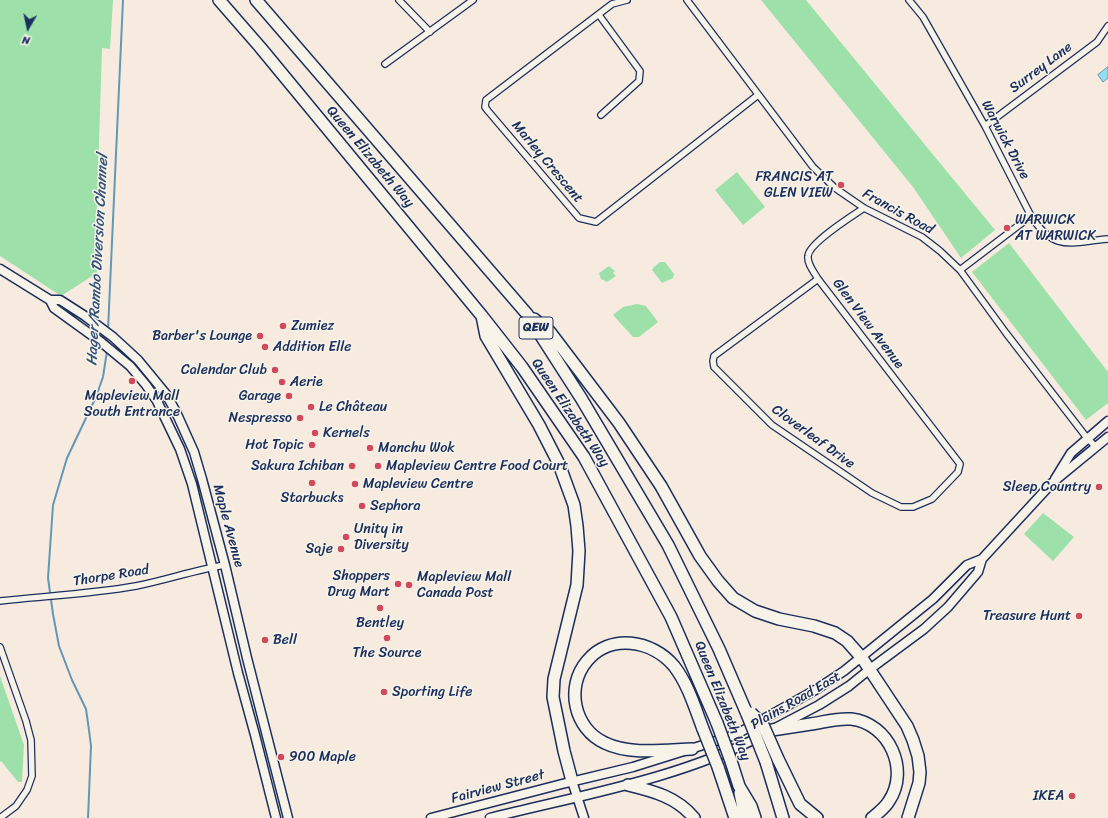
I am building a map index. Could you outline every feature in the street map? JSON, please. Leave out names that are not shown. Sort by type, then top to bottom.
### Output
[{"type":"highway","name":"Queen Elizabeth Way","points":[[219,0],[260,47],[482,316],[522,367],[584,457],[671,617],[717,723],[739,786],[751,806],[755,818]]},
{"type":"highway","name":"Queen Elizabeth Way","points":[[256,0],[527,314],[581,398],[668,545],[719,649],[747,711],[766,762],[783,818]]},
{"type":"highway","points":[[527,314],[550,332],[619,423],[661,486],[700,556],[732,598],[755,611],[779,619],[814,626],[834,633],[847,642],[862,658],[906,726],[913,740],[918,756],[920,772],[919,784],[908,818]]},
{"type":"highway","points":[[482,316],[486,336],[539,425],[559,464],[574,505],[579,551],[577,585],[554,679],[553,697],[572,781]]},
{"type":"highway","points":[[692,749],[634,750],[613,746],[598,740],[583,724],[576,708],[574,698],[576,685],[582,668],[593,655],[605,648],[620,643],[648,646],[664,656],[678,672],[688,690],[718,767],[735,818]]},
{"type":"highway","points":[[747,711],[763,725],[800,804],[816,818]]},
{"type":"highway","points":[[772,730],[831,720],[851,719],[867,723],[882,734],[891,746],[896,758],[898,772],[895,789],[889,801],[872,818]]},
{"type":"highway","points":[[628,785],[666,796],[680,805],[694,818]]},
{"type":"highway","points":[[739,786],[745,818]]},
{"type":"main road","name":"Maple Avenue","points":[[0,269],[50,300],[54,308],[113,351],[130,366],[157,401],[180,449],[192,484],[238,673],[276,817]]},
{"type":"main road","name":"Maple Avenue","points":[[50,300],[60,300],[113,337],[138,360],[166,394],[176,412],[194,452],[225,565],[252,679],[288,816]]},
{"type":"main road","name":"Plains Road East","points":[[1052,483],[1071,453],[1108,421]]},
{"type":"main road","name":"Plains Road East","points":[[577,796],[628,785],[706,760],[740,746],[772,730],[819,705],[849,686],[924,629],[948,606],[978,572],[982,559],[1052,483],[1108,437]]},
{"type":"main road","name":"Plains Road East","points":[[572,781],[633,766],[692,749],[735,735],[760,722],[817,689],[862,658],[933,599],[967,565],[982,559]]},
{"type":"main road","points":[[572,781],[584,818]]},
{"type":"main road","name":"Fairview Street","points":[[431,818],[572,781]]},
{"type":"main road","name":"Fairview Street","points":[[490,818],[577,796]]},
{"type":"street","points":[[399,0],[430,32]]},
{"type":"street","points":[[385,64],[473,0]]},
{"type":"street","name":"Marley Crescent","points":[[627,0],[612,4],[486,100],[485,107],[579,218],[596,222],[758,95]]},
{"type":"street","name":"Francis Road","points":[[687,0],[813,168],[835,188],[864,208],[922,237],[940,251],[960,270],[1087,438],[1096,447]]},
{"type":"street","name":"Warwick Drive","points":[[909,0],[923,17],[985,126],[1031,216],[1039,228],[1047,236],[1059,243],[1071,244],[1108,239]]},
{"type":"street","points":[[598,15],[640,71],[639,82],[601,115]]},
{"type":"street","name":"Surrey Lane","points":[[985,126],[1097,42],[1108,26]]},
{"type":"street","name":"Glen View Avenue","points":[[864,208],[816,243],[810,249],[808,256],[809,263],[818,279],[960,464]]},
{"type":"street","points":[[960,270],[1031,216]]},
{"type":"street","name":"Cloverleaf Drive","points":[[818,279],[714,356],[714,367],[772,425],[872,493],[901,507],[913,507],[932,498],[958,472],[960,464]]},
{"type":"street","name":"Thorpe Road","points":[[0,601],[62,596],[136,586],[225,565]]},
{"type":"street","points":[[0,647],[31,740],[32,776],[28,790],[16,806],[0,818]]},
{"type":"green space","points":[[0,0],[113,0],[110,49],[102,48],[96,238],[97,273],[61,296],[0,256]]},
{"type":"green space","points":[[761,0],[806,0],[995,230],[961,258],[913,187]]},
{"type":"green space","points":[[737,172],[765,207],[743,225],[715,190]]},
{"type":"green space","points":[[1009,243],[1108,372],[1108,403],[1086,420],[972,272]]},
{"type":"green space","points":[[660,262],[665,262],[674,274],[673,278],[662,283],[652,270]]},
{"type":"green space","points":[[609,266],[615,271],[613,273],[616,276],[607,282],[601,279],[599,273]]},
{"type":"green space","points":[[637,304],[646,306],[658,322],[639,337],[633,337],[613,315],[623,307]]},
{"type":"green space","points":[[1043,513],[1074,537],[1053,561],[1024,534]]},
{"type":"green space","points":[[0,676],[24,745],[22,782],[18,782],[1,761],[0,762]]},
{"type":"water","points":[[1108,67],[1108,78],[1103,82],[1098,75]]},
{"type":"waterway","name":"Hager/Rambo Diversion Channel","points":[[108,330],[123,0]]},
{"type":"waterway","name":"Hager/Rambo Diversion Channel","points":[[88,818],[91,746],[86,709],[72,680],[59,646],[48,578],[53,505],[67,458],[96,397],[103,377],[107,351]]},
{"type":"place","name":"FRANCIS AT GLEN VIEW","points":[[841,185]]},
{"type":"place","name":"WARWICK AT WARWICK","points":[[1007,228]]},
{"type":"place","name":"Zumiez","points":[[283,326]]},
{"type":"place","name":"Barber's Lounge","points":[[260,336]]},
{"type":"place","name":"Addition Elle","points":[[265,347]]},
{"type":"place","name":"Calendar Club","points":[[275,370]]},
{"type":"place","name":"Mapleview Mall South Entrance","points":[[132,381]]},
{"type":"place","name":"Aerie","points":[[282,382]]},
{"type":"place","name":"Garage","points":[[289,396]]},
{"type":"place","name":"Le Château","points":[[311,407]]},
{"type":"place","name":"Nespresso","points":[[300,418]]},
{"type":"place","name":"Kernels","points":[[315,433]]},
{"type":"place","name":"Hot Topic","points":[[312,445]]},
{"type":"place","name":"Manchu Wok","points":[[370,448]]},
{"type":"place","name":"Sakura Ichiban","points":[[352,466]]},
{"type":"place","name":"Mapleview Centre Food Court","points":[[378,466]]},
{"type":"place","name":"Starbucks","points":[[312,483]]},
{"type":"place","name":"Mapleview Centre","points":[[355,484]]},
{"type":"place","name":"Sleep Country","points":[[1099,487]]},
{"type":"place","name":"Sephora","points":[[362,506]]},
{"type":"place","name":"Unity in Diversity","points":[[346,537]]},
{"type":"place","name":"Saje","points":[[341,549]]},
{"type":"place","name":"Shoppers Drug Mart","points":[[398,584]]},
{"type":"place","name":"Mapleview Mall Canada Post","points":[[409,585]]},
{"type":"place","name":"Bentley","points":[[380,608]]},
{"type":"place","name":"Treasure Hunt","points":[[1079,616]]},
{"type":"place","name":"The Source","points":[[387,638]]},
{"type":"place","name":"Bell","points":[[265,640]]},
{"type":"place","name":"Sporting Life","points":[[384,692]]},
{"type":"place","name":"900 Maple","points":[[281,757]]},
{"type":"place","name":"IKEA","points":[[1072,796]]}]
